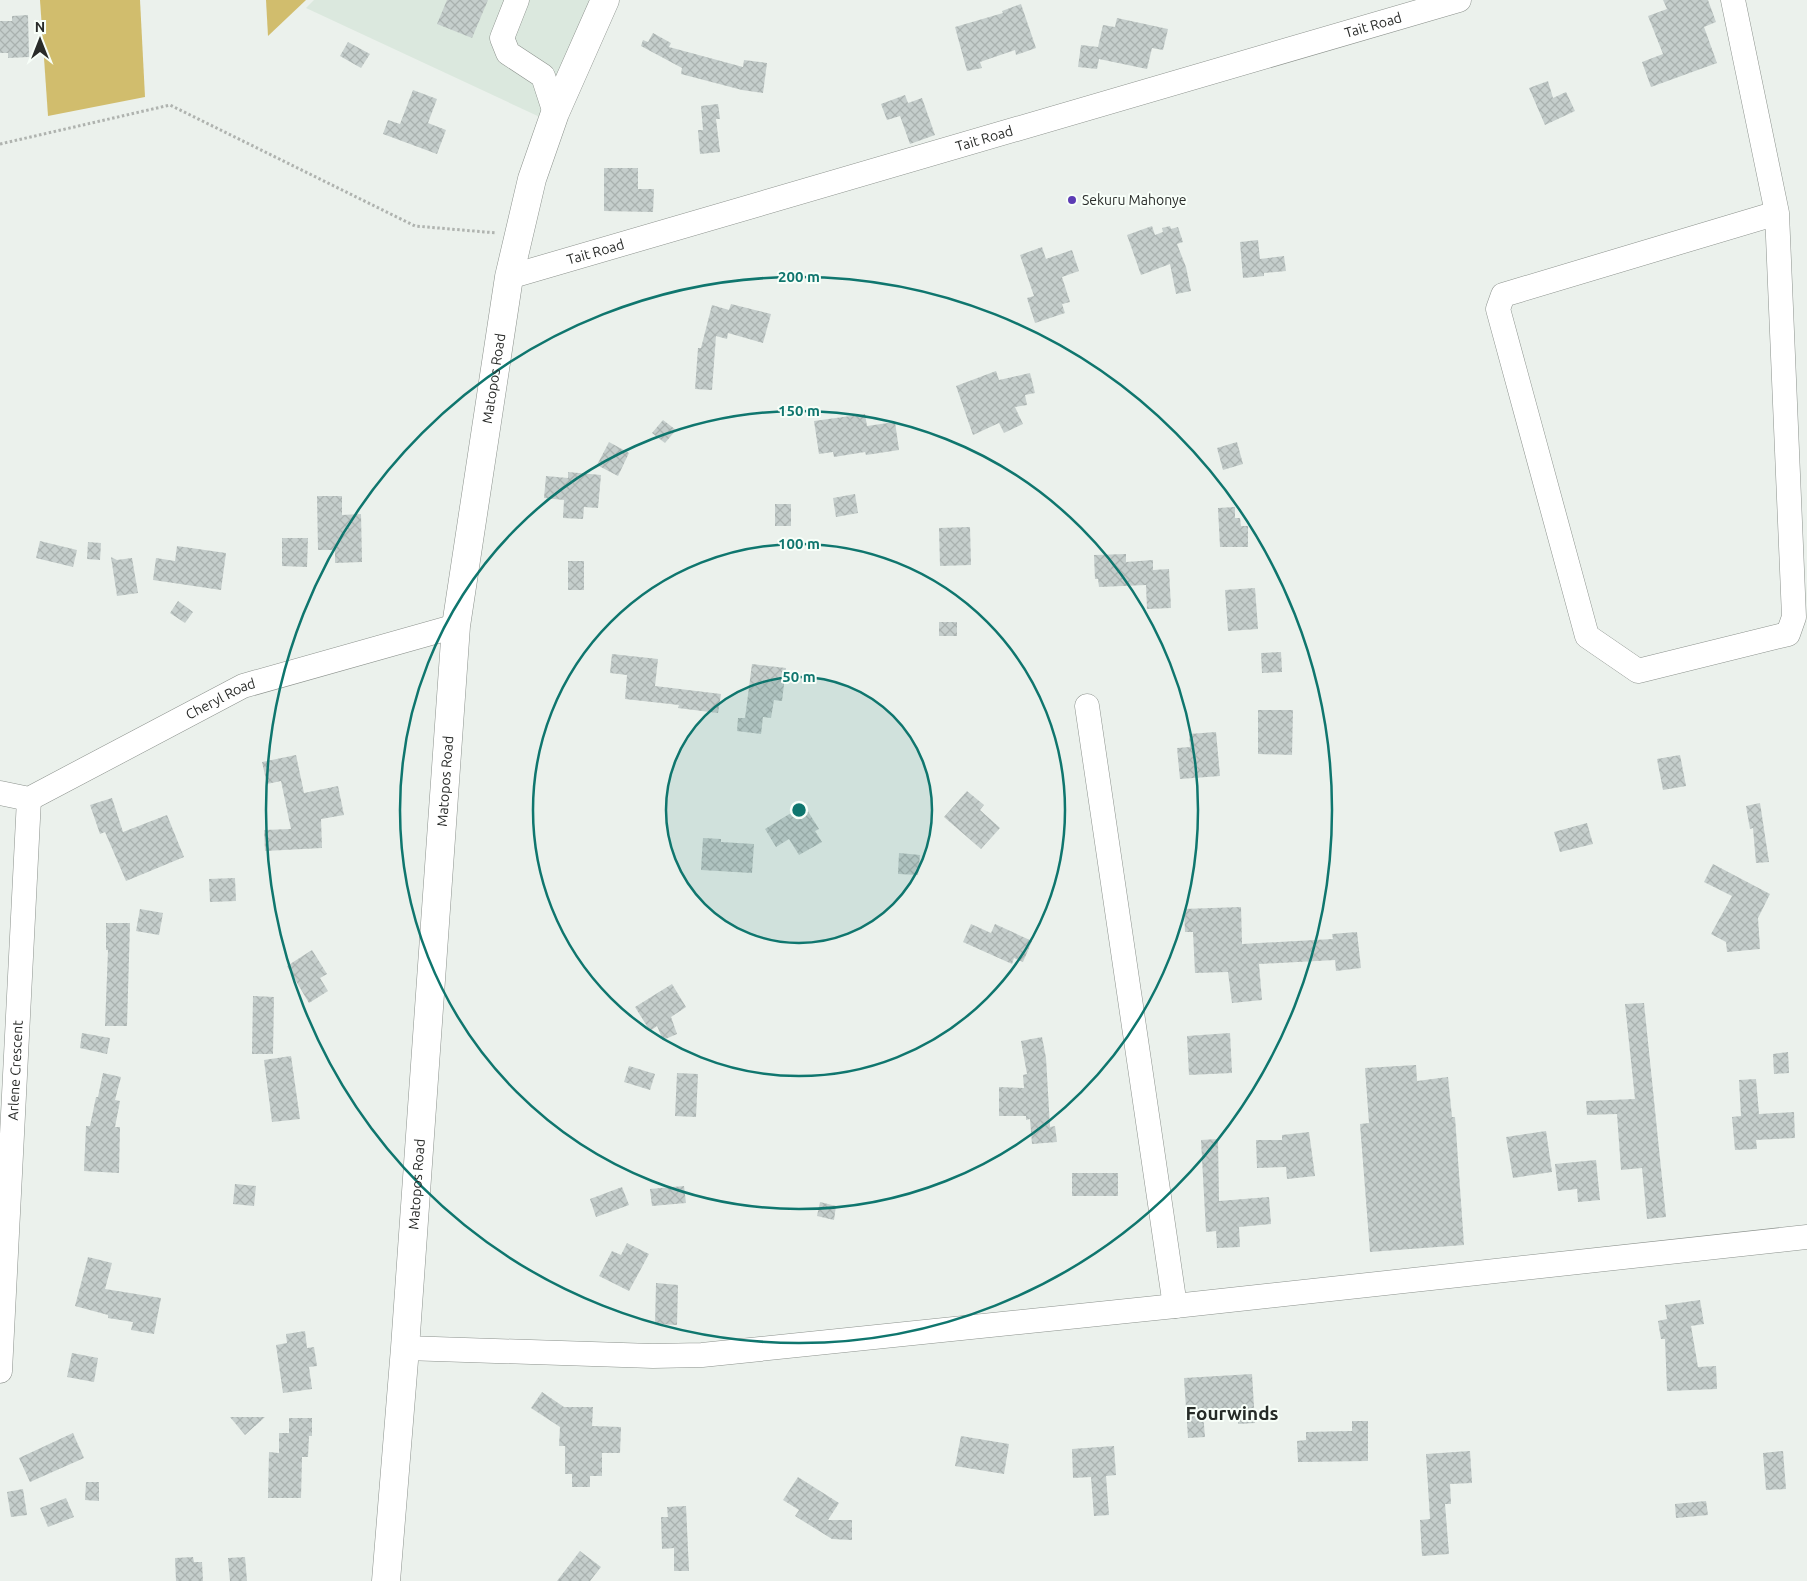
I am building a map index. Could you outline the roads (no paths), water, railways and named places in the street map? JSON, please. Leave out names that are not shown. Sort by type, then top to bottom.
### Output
[{"type":"main road","name":"Matopos Road","points":[[386,1581],[405,1348],[456,626],[509,277],[532,179],[555,113],[605,0]]},
{"type":"street","points":[[517,0],[502,38],[508,52],[543,76],[555,113]]},
{"type":"street","name":"Tait Road","points":[[509,277],[1459,0]]},
{"type":"street","points":[[1733,0],[1777,213],[1794,617],[1788,634],[1638,671],[1587,636],[1498,309],[1503,295],[1777,213]]},
{"type":"street","name":"Cheryl Road","points":[[29,799],[243,686],[456,626]]},
{"type":"street","points":[[1087,706],[1175,1306]]},
{"type":"street","points":[[0,793],[29,799]]},
{"type":"street","name":"Arlene Crescent","points":[[0,1371],[29,799]]},
{"type":"street","points":[[405,1348],[653,1356],[702,1355],[1175,1306],[1807,1236]]},
{"type":"place","name":"Sekuru Mahonye","points":[[1072,200]]},
{"type":"district","name":"Fourwinds","points":[[1232,1413]]}]
